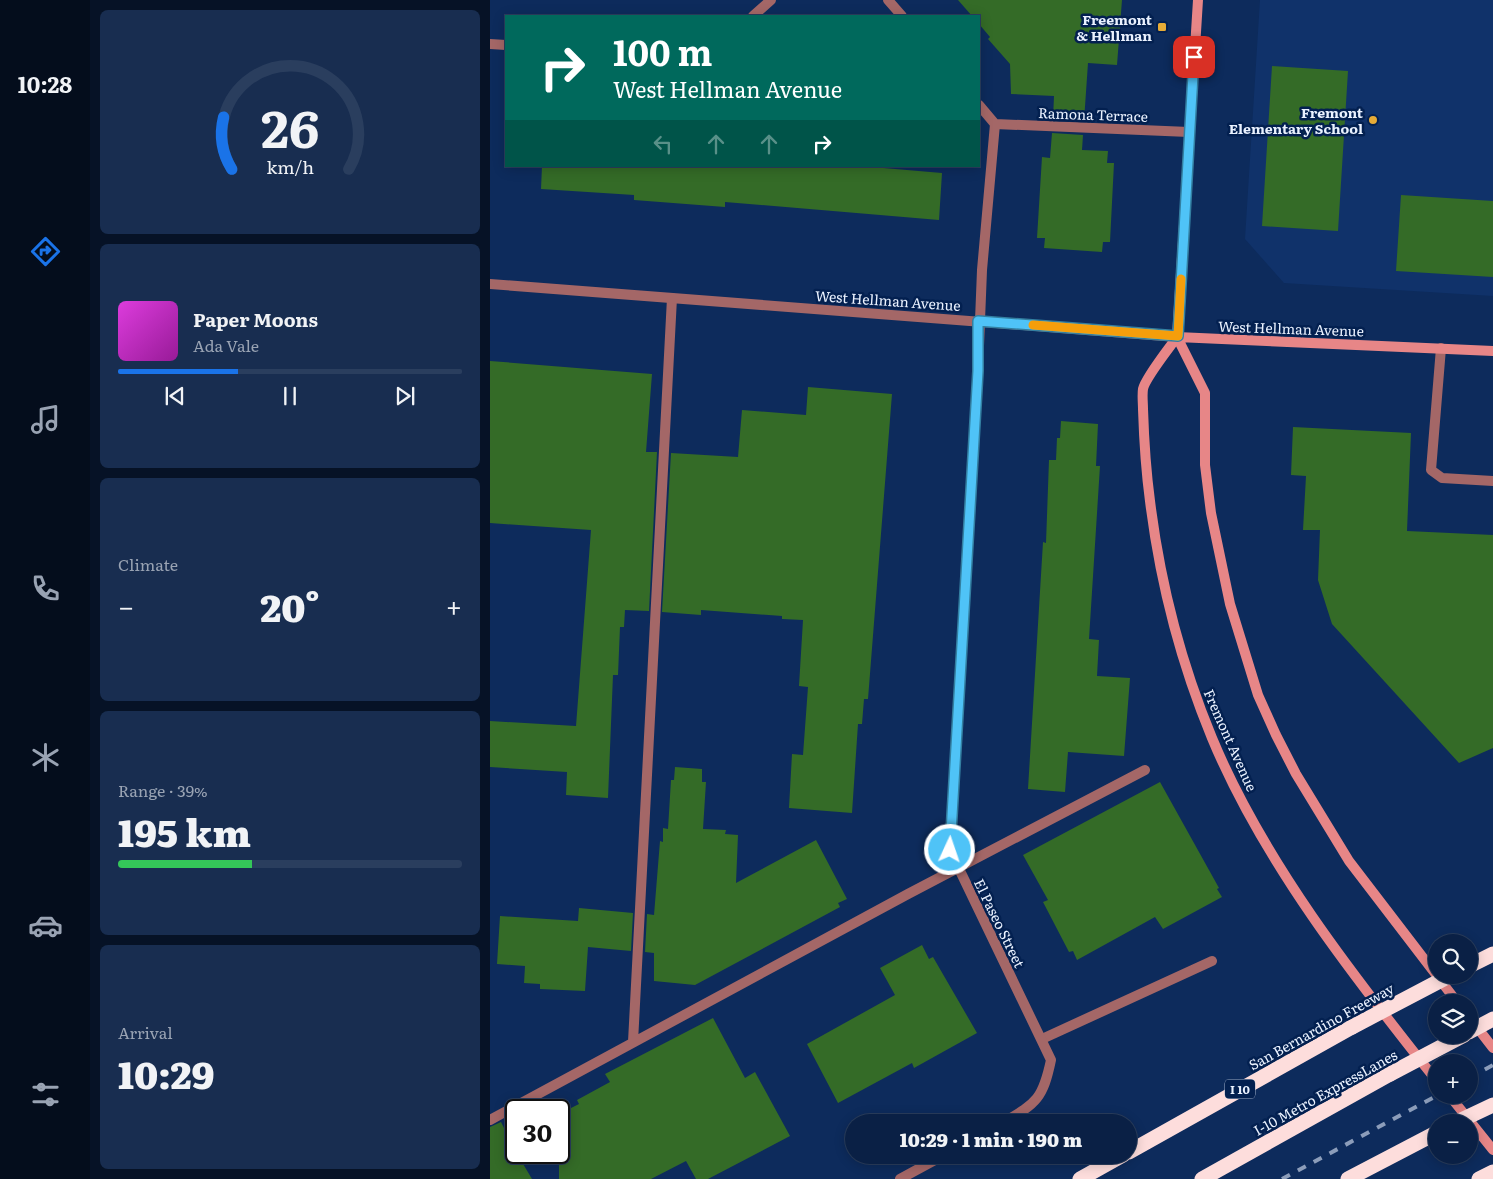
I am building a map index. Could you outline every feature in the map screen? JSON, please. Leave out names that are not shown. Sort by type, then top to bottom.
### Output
[{"type":"highway","points":[[1478,961],[1493,954]]},
{"type":"highway","name":"San Bernardino Freeway","points":[[1137,1147],[1352,1026],[1434,984]]},
{"type":"highway","points":[[1478,1027],[1493,1019]]},
{"type":"highway","name":"I-10 Metro ExpressLanes","points":[[1202,1179],[1447,1044]]},
{"type":"highway","points":[[1474,1114],[1493,1105]]},
{"type":"highway","points":[[1348,1179],[1428,1137]]},
{"type":"highway","points":[[1080,1179],[1107,1164]]},
{"type":"highway","points":[[1479,1179],[1493,1172]]},
{"type":"main road","points":[[1198,0],[1178,336],[1205,393],[1205,465],[1211,513],[1230,604],[1258,695],[1296,774],[1349,861],[1451,994]]},
{"type":"main road","name":"West Hellman Avenue","points":[[1178,336],[1493,351]]},
{"type":"main road","name":"Fremont Avenue","points":[[1178,336],[1143,388],[1145,444],[1154,532],[1163,578],[1184,660],[1213,740],[1236,787],[1287,879],[1390,1022],[1428,1070]]},
{"type":"main road","points":[[1478,1029],[1493,1048]]},
{"type":"main road","points":[[1456,1104],[1493,1150]]},
{"type":"street","points":[[754,15],[771,0]]},
{"type":"street","points":[[888,0],[901,15]]},
{"type":"street","points":[[490,44],[505,45]]},
{"type":"street","points":[[978,321],[995,124],[980,106]]},
{"type":"street","name":"Ramona Terrace","points":[[995,124],[1189,132]]},
{"type":"street","name":"West Hellman Avenue","points":[[490,284],[1178,336]]},
{"type":"street","points":[[633,1042],[672,298]]},
{"type":"street","name":"El Paseo Street","points":[[978,321],[978,371],[950,850],[1051,1060],[1046,1084],[1034,1105],[1018,1114]]},
{"type":"street","points":[[1441,348],[1431,470],[1442,478],[1493,481]]},
{"type":"street","points":[[490,1120],[958,867],[1145,770]]},
{"type":"street","points":[[1042,1039],[1212,961]]},
{"type":"street","points":[[900,1179],[928,1164]]},
{"type":"shaded area","name":"Fremont Elementary School","points":[[1260,0],[1493,0],[1493,296],[1284,283],[1245,239]]},
{"type":"building","points":[[958,0],[1122,0],[1117,65],[1088,63],[1084,121],[1053,119],[1054,96],[1011,94],[1010,64],[988,39],[990,37],[980,25],[980,15],[971,15]]},
{"type":"building","points":[[1272,66],[1348,71],[1338,231],[1262,226]]},
{"type":"building","points":[[1052,133],[1083,135],[1082,150],[1108,151],[1107,163],[1114,163],[1110,242],[1103,242],[1102,252],[1044,248],[1045,238],[1037,238],[1042,157],[1050,158]]},
{"type":"building","points":[[542,167],[872,167],[942,173],[939,220],[725,202],[725,207],[634,200],[634,195],[541,189]]},
{"type":"building","points":[[1401,195],[1493,201],[1493,277],[1396,271]]},
{"type":"building","points":[[490,361],[652,374],[646,452],[657,452],[649,611],[625,610],[624,627],[620,627],[618,675],[613,675],[608,798],[566,795],[567,772],[490,767],[490,721],[576,726],[591,530],[490,523]]},
{"type":"building","points":[[808,387],[892,394],[868,699],[864,699],[862,724],[858,724],[852,813],[789,808],[792,754],[803,755],[808,687],[799,686],[803,620],[782,619],[782,616],[701,610],[701,615],[662,612],[671,453],[738,457],[742,410],[806,415]]},
{"type":"building","points":[[1061,421],[1098,424],[1096,466],[1100,466],[1089,639],[1099,640],[1097,676],[1130,678],[1124,756],[1068,752],[1065,792],[1028,789],[1043,542],[1046,543],[1049,460],[1056,460],[1057,438],[1060,438]]},
{"type":"building","points":[[1293,427],[1411,433],[1407,531],[1493,535],[1493,748],[1459,763],[1332,624],[1318,580],[1320,530],[1303,530],[1306,476],[1291,475]]},
{"type":"building","points":[[675,767],[702,769],[702,782],[706,782],[703,829],[726,830],[725,834],[738,835],[736,883],[816,840],[847,899],[838,903],[840,907],[695,985],[654,981],[654,953],[645,952],[647,914],[654,915],[660,841],[663,842],[663,828],[668,829],[671,780],[674,780]]},
{"type":"building","points":[[1160,782],[1219,888],[1217,889],[1222,897],[1163,929],[1155,917],[1077,960],[1073,951],[1069,952],[1043,902],[1048,900],[1023,855]]},
{"type":"building","points":[[579,908],[633,913],[631,951],[588,947],[585,991],[540,989],[540,984],[524,983],[525,966],[497,964],[500,916],[578,921]]},
{"type":"building","points":[[922,945],[929,959],[933,957],[977,1033],[914,1068],[912,1063],[838,1103],[807,1044],[895,995],[880,968]]},
{"type":"building","points":[[713,1018],[745,1078],[755,1072],[790,1136],[708,1179],[696,1179],[686,1161],[651,1179],[559,1179],[559,1164],[570,1164],[570,1108],[579,1104],[577,1100],[610,1082],[605,1074]]},
{"type":"building","points":[[501,1122],[505,1130],[505,1164],[523,1164],[532,1179],[490,1179],[490,1127]]},
{"type":"railway","points":[[1478,1073],[1493,1065]]},
{"type":"railway","points":[[1282,1179],[1428,1100]]},
{"type":"slow traffic","points":[[1033,325],[1178,336],[1181,279]]},
{"type":"place","name":"Freemont & Hellman","points":[[1162,27]]},
{"type":"place","name":"Fremont Elementary School","points":[[1373,120]]},
{"type":"route","points":[[950,850],[978,371],[978,321],[1178,336],[1194,57]]}]
